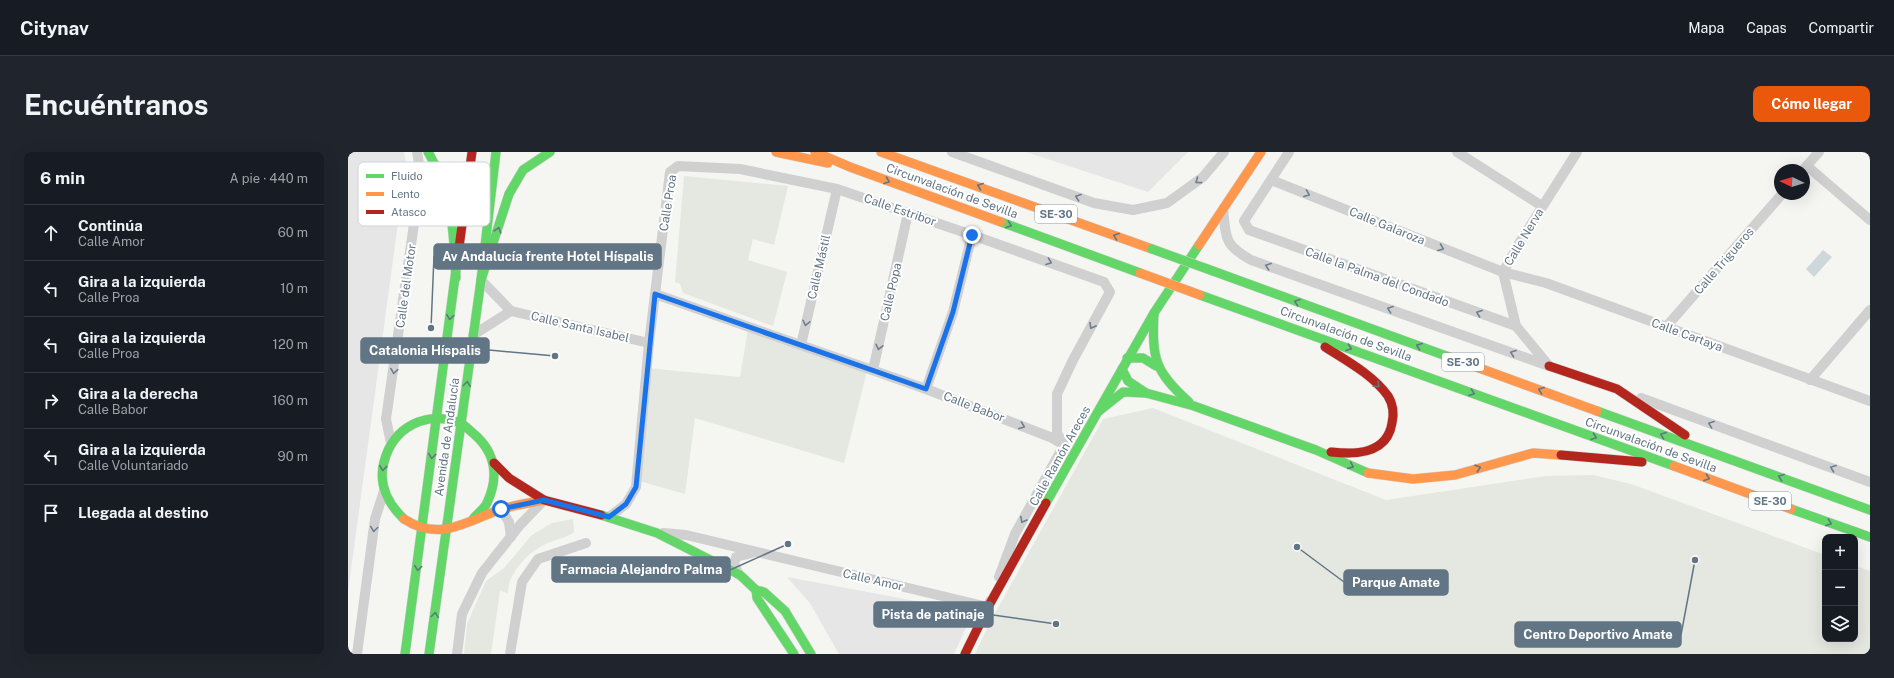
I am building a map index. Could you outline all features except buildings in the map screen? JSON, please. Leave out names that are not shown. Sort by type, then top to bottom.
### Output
[{"type":"main road","points":[[428,152],[433,162]]},
{"type":"main road","name":"Avenida de Andalucía","points":[[471,162],[472,152]]},
{"type":"main road","name":"Avenida de Andalucía","points":[[490,203],[496,152]]},
{"type":"main road","points":[[481,280],[509,194],[523,170],[550,152]]},
{"type":"main road","points":[[776,152],[850,167]]},
{"type":"main road","name":"Circunvalación de Sevilla","points":[[816,152],[850,167],[1870,537]]},
{"type":"main road","name":"Circunvalación de Sevilla","points":[[880,152],[960,179],[1870,510]]},
{"type":"main road","points":[[891,152],[960,179]]},
{"type":"main road","name":"Calle Ramón Areces","points":[[966,654],[988,607],[1154,313],[1261,152]]},
{"type":"main road","points":[[454,226],[456,278]]},
{"type":"main road","name":"Avenida de Andalucía","points":[[405,654],[463,226]]},
{"type":"main road","name":"Avenida de Andalucía","points":[[429,654],[462,423],[487,226]]},
{"type":"main road","points":[[1154,313],[1153,345],[1156,366]]},
{"type":"main road","points":[[1300,330],[1363,372],[1389,397],[1394,412],[1393,427],[1388,439],[1366,453],[1345,454],[1316,450]]},
{"type":"main road","points":[[1128,358],[1140,357],[1148,359],[1156,366],[1170,386],[1194,406]]},
{"type":"main road","points":[[1549,366],[1617,389],[1713,453]]},
{"type":"main road","points":[[1122,369],[1128,381],[1146,393]]},
{"type":"main road","points":[[1099,411],[1123,392],[1130,391],[1146,393],[1194,406],[1316,450],[1364,472],[1413,479],[1455,475],[1533,453],[1596,457],[1670,465]]},
{"type":"main road","points":[[446,530],[423,529],[405,520],[394,510],[384,491],[382,470],[386,454],[391,443],[401,432],[421,420],[437,418],[462,423],[483,442],[494,463],[493,486],[486,504],[472,519]]},
{"type":"main road","name":"Calle Amor","points":[[494,463],[509,478],[544,500],[609,517],[657,533],[740,575],[756,590],[764,592],[785,611],[810,654]]},
{"type":"main road","name":"Calle Amor","points":[[446,530],[501,509],[544,500]]},
{"type":"main road","name":"Calle Amor","points":[[756,590],[757,598],[773,620],[794,654]]},
{"type":"street","name":"Calle del Motor","points":[[417,152],[419,162]]},
{"type":"street","points":[[952,152],[1094,203],[1133,210],[1167,203],[1203,178],[1224,152]]},
{"type":"street","points":[[1271,180],[1290,152]]},
{"type":"street","points":[[1457,152],[1542,206]]},
{"type":"street","name":"Calle Nerva","points":[[1549,366],[1516,326],[1503,272],[1542,206],[1577,152]]},
{"type":"street","points":[[1808,164],[1819,152]]},
{"type":"street","name":"Calle Estribor","points":[[678,166],[740,169],[837,189],[1104,282],[1110,292],[1073,360],[1057,394],[1057,433],[1064,445]]},
{"type":"street","name":"Calle Proa","points":[[609,517],[626,504],[636,487],[649,343],[670,172],[678,166]]},
{"type":"street","points":[[1810,172],[1870,220]]},
{"type":"street","name":"Calle la Palma del Condado","points":[[1271,180],[1244,221],[1249,230],[1516,326]]},
{"type":"street","name":"Calle Galaroza","points":[[1271,180],[1503,272]]},
{"type":"street","name":"Calle Mástil","points":[[802,344],[837,189]]},
{"type":"street","name":"Calle Trigueros","points":[[1666,327],[1777,200]]},
{"type":"street","points":[[1223,209],[1226,239],[1236,251],[1251,260],[1549,366]]},
{"type":"street","name":"Calle Popa","points":[[874,370],[908,213]]},
{"type":"street","name":"Calle del Motor","points":[[391,443],[386,419],[414,226]]},
{"type":"street","points":[[926,389],[953,312],[972,235]]},
{"type":"street","name":"Calle Cartaya","points":[[1503,272],[1546,284],[1870,401]]},
{"type":"street","points":[[473,334],[511,311],[481,280]]},
{"type":"street","name":"Calle Babor","points":[[655,294],[802,344],[926,389],[1050,437],[1064,445]]},
{"type":"street","points":[[1810,380],[1870,310]]},
{"type":"street","name":"Calle Santa Isabel","points":[[511,311],[649,343]]},
{"type":"street","points":[[1617,389],[1870,482]]},
{"type":"street","points":[[988,607],[1015,534],[1064,445]]},
{"type":"street","points":[[357,654],[375,518],[384,491]]},
{"type":"street","points":[[457,654],[462,614],[482,572],[544,500]]},
{"type":"street","points":[[501,509],[509,522],[511,537]]},
{"type":"street","name":"Calle Amor","points":[[657,533],[686,535],[988,607]]},
{"type":"street","points":[[510,654],[522,582],[538,559],[586,543]]},
{"type":"street","name":"Calle Amor","points":[[740,575],[734,564],[736,557],[758,552]]},
{"type":"shaded area","points":[[348,152],[404,152],[406,162],[358,162],[358,226],[398,226],[348,592]]},
{"type":"shaded area","points":[[1026,152],[1188,152],[1148,192]]},
{"type":"shaded area","points":[[684,176],[788,186],[774,245],[753,239],[748,260],[787,272],[773,326],[683,293],[680,284],[675,282]]},
{"type":"shaded area","points":[[1823,250],[1832,257],[1814,277],[1806,269]]},
{"type":"shaded area","points":[[748,329],[867,371],[844,463],[695,418],[685,494],[636,480],[647,368],[740,377]]},
{"type":"shaded area","points":[[1153,408],[1386,500],[1546,476],[1593,475],[1631,484],[1822,554],[1822,642],[1858,642],[1858,567],[1870,571],[1870,654],[975,654],[988,626],[1103,419]]},
{"type":"shaded area","points":[[573,519],[574,532],[548,543],[534,551],[516,570],[509,585],[508,593],[500,591],[491,654],[464,654],[467,624],[486,581],[504,568],[532,535],[552,523]]},
{"type":"shaded area","points":[[787,577],[926,603],[970,619],[954,654],[839,654],[810,603]]},
{"type":"traffic: fast","points":[[428,152],[433,162]]},
{"type":"traffic: fast","points":[[490,203],[496,152]]},
{"type":"traffic: fast","points":[[481,280],[509,194],[523,170],[550,152]]},
{"type":"traffic: fast","points":[[1001,222],[1140,273]]},
{"type":"traffic: fast","points":[[452,226],[456,278]]},
{"type":"traffic: fast","points":[[429,654],[487,226]]},
{"type":"traffic: fast","points":[[1046,503],[1154,313],[1199,245]]},
{"type":"traffic: fast","points":[[1152,249],[1213,271]]},
{"type":"traffic: fast","points":[[405,654],[457,262]]},
{"type":"traffic: fast","points":[[1213,271],[1449,357]]},
{"type":"traffic: fast","points":[[1200,295],[1674,466]]},
{"type":"traffic: fast","points":[[1154,313],[1154,342],[1158,363],[1168,381],[1189,402]]},
{"type":"traffic: fast","points":[[1127,358],[1143,358],[1156,366]]},
{"type":"traffic: fast","points":[[1122,369],[1128,381],[1146,393]]},
{"type":"traffic: fast","points":[[1099,411],[1123,392],[1146,393],[1194,406],[1316,450],[1368,473]]},
{"type":"traffic: fast","points":[[1597,411],[1870,510]]},
{"type":"traffic: fast","points":[[404,519],[393,507],[383,486],[382,470],[384,462],[388,450],[395,439],[403,431],[413,424],[423,420],[435,419],[447,420],[464,425],[481,441],[491,457],[494,475],[491,493],[486,505],[473,519]]},
{"type":"traffic: fast","points":[[1791,509],[1870,537]]},
{"type":"traffic: fast","points":[[601,515],[657,533],[740,575],[756,590],[764,592],[785,611],[811,654]]},
{"type":"traffic: fast","points":[[756,590],[757,598],[794,654]]},
{"type":"traffic: slow","points":[[776,152],[828,163]]},
{"type":"traffic: slow","points":[[815,152],[850,167],[1001,222]]},
{"type":"traffic: slow","points":[[881,152],[1152,249]]},
{"type":"traffic: slow","points":[[1199,245],[1261,152]]},
{"type":"traffic: slow","points":[[1140,273],[1200,295]]},
{"type":"traffic: slow","points":[[1449,357],[1597,411]]},
{"type":"traffic: slow","points":[[1368,473],[1413,479],[1455,475],[1533,453],[1561,455]]},
{"type":"traffic: slow","points":[[1674,466],[1791,509]]},
{"type":"traffic: slow","points":[[404,519],[417,526],[429,529],[452,528],[504,508],[544,500]]},
{"type":"traffic: jam","points":[[471,162],[472,152]]},
{"type":"traffic: jam","points":[[457,262],[462,226]]},
{"type":"traffic: jam","points":[[1325,347],[1375,381],[1388,396],[1393,413],[1389,433],[1384,441],[1377,447],[1360,452],[1331,452]]},
{"type":"traffic: jam","points":[[1549,366],[1617,389],[1685,435]]},
{"type":"traffic: jam","points":[[1561,455],[1642,462]]},
{"type":"traffic: jam","points":[[494,463],[509,478],[544,500],[601,515]]},
{"type":"traffic: jam","points":[[965,654],[988,607],[1046,503]]},
{"type":"place","name":"Av Andalucía frente Hotel Híspalis","points":[[431,328]]},
{"type":"place","name":"Catalonia Híspalis","points":[[555,356]]},
{"type":"place","name":"Farmacia Alejandro Palma","points":[[788,544]]},
{"type":"place","name":"Parque Amate","points":[[1297,547]]},
{"type":"place","name":"Centro Deportivo Amate","points":[[1695,560]]},
{"type":"place","name":"Pista de patinaje","points":[[1056,624]]},
{"type":"route","points":[[501,509],[544,500],[609,517],[626,504],[636,487],[655,294],[802,344],[926,389],[953,312],[972,235]]}]
